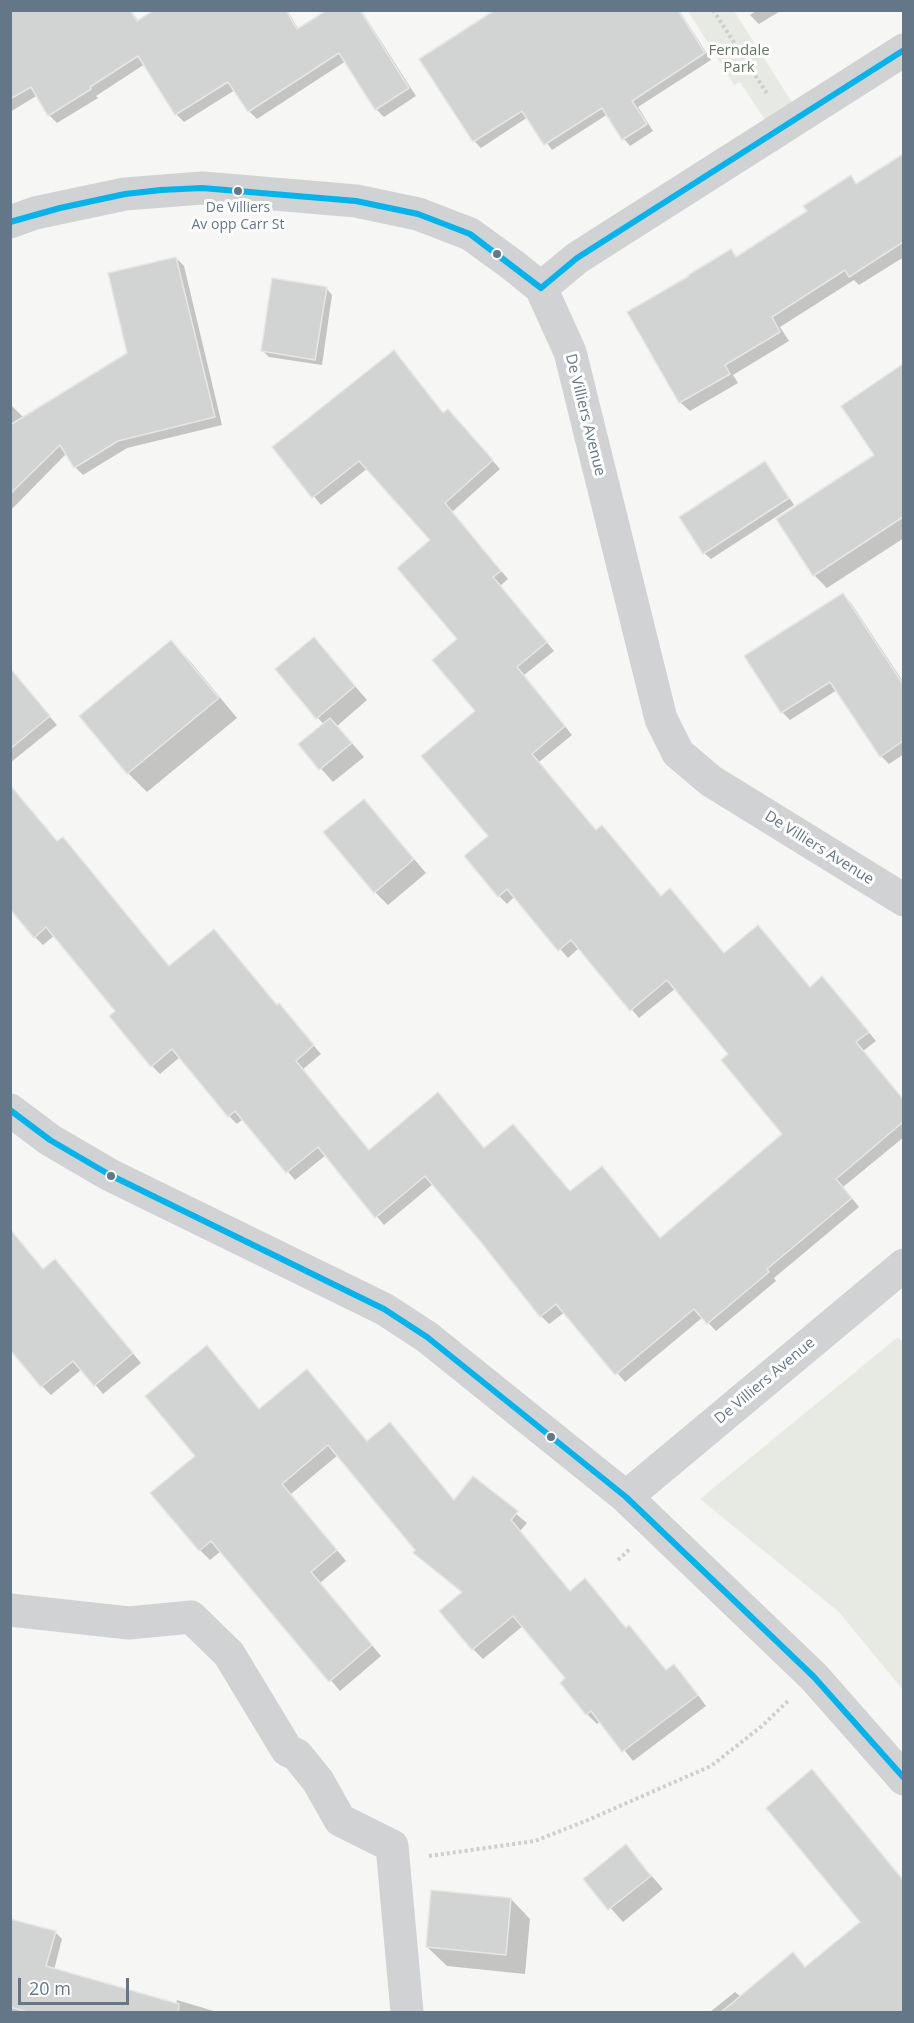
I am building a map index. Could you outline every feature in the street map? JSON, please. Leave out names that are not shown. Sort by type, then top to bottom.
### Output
[{"type":"street","points":[[541,288],[577,258],[903,50]]},
{"type":"street","name":"De Villiers Avenue","points":[[10,222],[35,213],[125,194],[192,188],[356,201],[418,214],[470,234],[541,288],[570,352],[661,719],[678,753],[711,781],[903,900]]},
{"type":"street","points":[[10,1110],[51,1140],[110,1175],[384,1308],[427,1338],[626,1497],[814,1677],[903,1779]]},
{"type":"street","name":"De Villiers Avenue","points":[[626,1497],[903,1265]]},
{"type":"street","points":[[10,1610],[129,1623],[191,1617],[229,1654],[287,1750],[297,1755],[318,1781],[340,1820],[392,1846],[407,2013]]},
{"type":"path","points":[[712,10],[786,123]]},
{"type":"path","points":[[392,1846],[425,1857],[535,1841],[711,1766],[762,1726],[814,1677]]},
{"type":"green space","name":"Ferndale Park","points":[[688,11],[734,11],[800,115],[773,132],[740,82],[734,85]]},
{"type":"green space","points":[[898,1337],[904,1344],[903,1690],[839,1612],[700,1499]]},
{"type":"building","points":[[10,10],[130,10],[137,21],[154,10],[286,10],[297,29],[327,10],[360,10],[409,88],[375,110],[339,53],[248,112],[228,82],[175,115],[138,56],[48,116],[31,87],[10,99]]},
{"type":"building","points":[[495,10],[678,10],[705,53],[632,101],[647,124],[622,140],[602,108],[544,145],[522,111],[473,142],[419,59]]},
{"type":"building","points":[[903,154],[903,242],[849,277],[845,270],[772,317],[780,332],[725,365],[730,374],[679,403],[627,312],[731,249],[736,257],[807,211],[803,206],[851,175],[856,184]]},
{"type":"building","points":[[176,257],[215,417],[118,441],[74,468],[60,445],[10,494],[10,425],[127,353],[108,273]]},
{"type":"building","points":[[272,278],[327,287],[315,360],[261,351]]},
{"type":"building","points":[[394,350],[443,413],[448,409],[493,460],[445,503],[501,571],[493,577],[547,642],[517,667],[565,726],[532,754],[596,830],[602,825],[661,896],[670,888],[724,953],[758,925],[810,987],[822,976],[869,1032],[856,1042],[903,1099],[903,1122],[836,1179],[852,1198],[767,1269],[769,1272],[707,1324],[694,1309],[615,1375],[556,1304],[540,1317],[425,1176],[375,1218],[318,1147],[286,1173],[235,1111],[228,1117],[172,1049],[151,1067],[109,1016],[115,1011],[46,927],[34,938],[10,909],[10,785],[57,841],[63,837],[169,966],[214,929],[277,1005],[279,1003],[314,1045],[296,1061],[369,1150],[438,1092],[484,1148],[513,1124],[570,1191],[602,1166],[660,1238],[782,1134],[721,1060],[728,1054],[667,980],[630,1011],[571,940],[558,951],[507,889],[498,897],[464,856],[488,836],[421,756],[475,711],[432,660],[457,639],[397,568],[430,540],[359,461],[312,498],[272,447]]},
{"type":"building","points":[[903,364],[903,517],[813,576],[776,519],[874,455],[841,406]]},
{"type":"building","points":[[765,461],[789,498],[703,554],[679,517]]},
{"type":"building","points":[[843,593],[903,684],[903,741],[880,757],[830,682],[781,713],[744,656]]},
{"type":"building","points":[[314,637],[355,686],[316,719],[275,669]]},
{"type":"building","points":[[171,640],[219,698],[127,774],[79,716]]},
{"type":"building","points":[[10,668],[50,716],[10,749]]},
{"type":"building","points":[[330,718],[352,743],[319,770],[298,744]]},
{"type":"building","points":[[364,799],[414,859],[374,893],[323,832]]},
{"type":"building","points":[[10,1229],[43,1269],[55,1259],[133,1353],[94,1386],[73,1361],[41,1387],[10,1350]]},
{"type":"building","points":[[207,1345],[259,1409],[307,1369],[367,1441],[390,1422],[454,1500],[473,1476],[518,1511],[511,1520],[570,1591],[585,1578],[626,1628],[629,1625],[666,1670],[674,1664],[698,1695],[622,1752],[591,1711],[586,1715],[560,1683],[565,1678],[513,1616],[472,1650],[439,1611],[462,1592],[413,1553],[415,1550],[328,1445],[282,1484],[337,1550],[311,1572],[372,1645],[329,1682],[211,1541],[199,1551],[150,1493],[195,1456],[145,1396]]},
{"type":"building","points":[[812,1769],[903,1880],[903,2013],[720,2013],[793,1952],[805,1967],[860,1922],[766,1808]]},
{"type":"building","points":[[626,1844],[651,1876],[608,1910],[583,1879]]},
{"type":"building","points":[[431,1890],[511,1898],[506,1955],[426,1947]]},
{"type":"building","points":[[10,1919],[56,1931],[46,1966],[179,2004],[178,2013],[31,2013],[10,2007]]},
{"type":"transit line","points":[[541,288],[577,258],[904,50]]},
{"type":"transit line","points":[[10,222],[125,194],[161,190],[202,188],[356,201],[418,214],[470,234],[541,288]]},
{"type":"transit line","points":[[10,1110],[50,1140],[110,1175],[384,1309],[427,1337],[626,1497],[814,1677],[904,1778]]},
{"type":"place","name":"De Villiers Av opp Carr St","points":[[238,191]]}]
